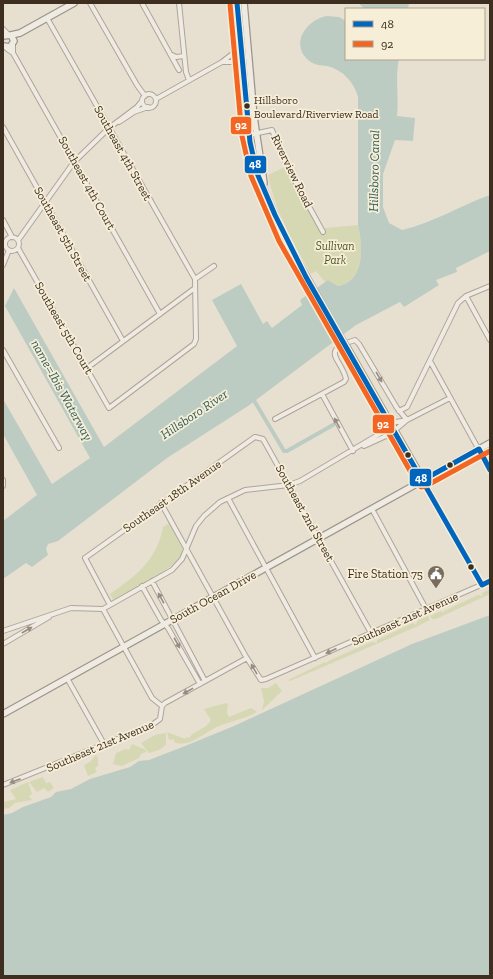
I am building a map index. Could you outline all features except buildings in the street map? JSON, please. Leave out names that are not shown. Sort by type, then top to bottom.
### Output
[{"type":"main road","points":[[8,36],[20,34],[74,3]]},
{"type":"main road","points":[[237,3],[249,135],[257,173],[280,228],[306,277],[387,420],[423,480]]},
{"type":"main road","points":[[244,3],[256,134],[264,187]]},
{"type":"main road","points":[[239,27],[242,30],[244,45],[248,46]]},
{"type":"main road","points":[[4,47],[10,48],[20,34]]},
{"type":"main road","points":[[8,36],[14,43]]},
{"type":"main road","points":[[241,52],[246,59],[251,83]]},
{"type":"main road","name":"South Ocean Drive","points":[[3,714],[490,443]]},
{"type":"street","points":[[90,3],[137,85],[145,96]]},
{"type":"street","points":[[142,3],[179,70]]},
{"type":"street","points":[[179,3],[186,72],[189,80]]},
{"type":"street","name":"Southeast 4th Street","points":[[48,18],[194,279],[196,288],[196,339],[194,344],[109,408]]},
{"type":"street","points":[[3,29],[8,36]]},
{"type":"street","name":"Southeast 4th Court","points":[[13,53],[14,43]]},
{"type":"street","name":"Southeast 4th Court","points":[[4,47],[13,53],[160,314]]},
{"type":"street","points":[[156,99],[222,62],[235,52],[241,52]]},
{"type":"street","points":[[171,54],[176,57],[184,56]]},
{"type":"street","points":[[222,62],[234,62],[242,65]]},
{"type":"street","points":[[145,96],[150,95],[156,99]]},
{"type":"street","points":[[9,250],[18,248],[20,243],[19,239],[74,162],[109,128],[137,107],[145,96]]},
{"type":"street","points":[[109,128],[134,112],[155,105],[156,99]]},
{"type":"street","points":[[142,101],[144,105],[148,107]]},
{"type":"street","name":"Southeast 5th Street","points":[[3,127],[124,341]]},
{"type":"street","name":"Riverview Road","points":[[249,135],[272,130],[290,170],[323,232]]},
{"type":"street","points":[[3,220],[12,237],[19,239]]},
{"type":"street","points":[[9,250],[4,242],[12,237]]},
{"type":"street","name":"Southeast 5th Court","points":[[18,248],[109,408]]},
{"type":"street","points":[[3,265],[9,250]]},
{"type":"street","points":[[194,279],[214,266]]},
{"type":"street","points":[[399,411],[407,407],[458,303],[466,296],[490,286]]},
{"type":"street","points":[[87,368],[196,288]]},
{"type":"street","points":[[466,296],[490,340]]},
{"type":"street","points":[[275,419],[344,382],[346,379],[345,374],[335,359],[335,352],[355,340],[360,344],[399,411],[407,420]]},
{"type":"street","points":[[3,350],[59,448]]},
{"type":"street","points":[[430,361],[490,470]]},
{"type":"street","points":[[322,394],[353,451]]},
{"type":"street","points":[[394,431],[407,420],[450,398]]},
{"type":"street","points":[[3,631],[71,608],[103,609],[172,570],[182,559],[196,526],[204,516],[228,498],[245,490],[257,487],[289,485],[300,481],[353,451],[381,433],[386,426],[387,420],[396,422],[407,420]]},
{"type":"street","points":[[353,451],[386,436],[398,437]]},
{"type":"street","name":"Southeast 18th Avenue","points":[[110,605],[85,558],[161,503],[256,437],[259,437]]},
{"type":"street","name":"Southeast 2nd Street","points":[[259,437],[263,439],[372,633]]},
{"type":"street","points":[[423,480],[482,585]]},
{"type":"street","points":[[228,498],[315,658]]},
{"type":"street","points":[[161,503],[247,658]]},
{"type":"street","points":[[372,509],[426,609]]},
{"type":"street","points":[[152,581],[205,681]]},
{"type":"street","name":"Southeast 21st Avenue","points":[[3,785],[158,722],[162,706],[247,658],[261,680],[266,679],[490,581]]},
{"type":"street","points":[[142,586],[200,684]]},
{"type":"street","points":[[103,609],[152,698],[162,706]]},
{"type":"street","points":[[3,644],[51,615]]},
{"type":"street","points":[[67,678],[104,744]]},
{"type":"green space","name":"Sullivan Park","points":[[285,167],[320,231],[325,228],[358,225],[361,243],[360,262],[358,270],[353,278],[347,283],[338,286],[328,280],[325,282],[316,271],[311,274],[298,251],[280,214],[268,175]]},
{"type":"green space","points":[[169,523],[182,548],[181,555],[165,570],[113,600],[110,594],[137,573],[151,558],[160,539],[163,527]]},
{"type":"green space","points":[[490,589],[490,594],[436,619],[432,619],[430,616],[441,611],[443,613],[444,611],[478,595],[482,596],[482,593]]},
{"type":"green space","points":[[428,616],[430,620],[416,627],[290,681],[288,680],[371,642],[377,643],[377,640],[413,623],[416,625],[417,621]]},
{"type":"green space","points":[[276,683],[282,691],[262,710],[264,701],[261,688],[268,688]]},
{"type":"green space","points":[[226,703],[228,704],[227,713],[229,717],[251,708],[257,712],[214,728],[186,743],[180,744],[174,742],[174,739],[169,740],[167,732],[185,739],[186,737],[189,738],[191,735],[207,725],[211,720],[204,709]]},
{"type":"green space","points":[[166,733],[166,745],[159,750],[149,753],[141,743],[155,735]]},
{"type":"green space","points":[[132,744],[146,750],[146,752],[141,754],[139,758],[122,766],[113,764],[116,753],[126,749],[129,750]]},
{"type":"green space","points":[[96,755],[98,758],[98,766],[95,768],[97,772],[88,776],[84,765],[90,762]]},
{"type":"green space","points":[[43,777],[46,783],[50,782],[54,788],[48,792],[44,788],[37,792],[29,782]]},
{"type":"green space","points":[[28,782],[32,794],[29,796],[32,800],[15,803],[9,808],[3,809],[4,802],[16,799],[10,790]]},
{"type":"water","points":[[358,3],[409,3],[408,8],[364,8]]},
{"type":"water","points":[[327,16],[339,17],[345,20],[345,60],[399,60],[397,73],[397,116],[415,118],[413,141],[395,140],[383,174],[383,207],[389,223],[402,230],[414,227],[490,195],[490,251],[456,268],[457,272],[436,280],[439,285],[404,307],[400,302],[356,325],[248,406],[167,458],[58,541],[48,544],[46,549],[48,555],[32,567],[26,563],[3,579],[3,521],[37,495],[3,434],[3,399],[52,484],[90,458],[5,306],[14,288],[104,447],[237,346],[212,300],[241,284],[263,324],[267,321],[272,328],[302,305],[300,300],[328,280],[338,286],[347,283],[353,278],[358,270],[361,243],[358,225],[358,97],[354,86],[347,77],[338,70],[309,61],[302,52],[300,46],[304,32],[308,26],[320,18]]},
{"type":"water","points":[[490,615],[490,976],[3,976],[3,815],[12,813],[23,807],[51,797],[56,792],[71,789],[90,779],[130,767],[139,761],[149,760],[234,726],[412,644]]},
{"type":"waterway","points":[[252,397],[284,451],[287,451],[333,425]]},
{"type":"transit line","name":"48","points":[[237,3],[250,142],[257,173],[275,215],[306,277],[482,585],[490,581]]},
{"type":"transit line","name":"92","points":[[230,4],[242,136],[251,176],[279,241],[417,483],[421,487],[426,486],[490,451]]},
{"type":"transit line","name":"48","points":[[423,480],[479,449],[490,470]]},
{"type":"place","name":"Hillsboro Boulevard/Riverview Road","points":[[247,106]]},
{"type":"place","name":"Fire Station 75","points":[[436,589]]},
{"type":"water label","name":"Hillsboro Canal","points":[[374,171]]},
{"type":"water label","name":"name=Ibis Waterway","points":[[62,390]]},
{"type":"water label","name":"Hillsboro River","points":[[194,414]]}]
